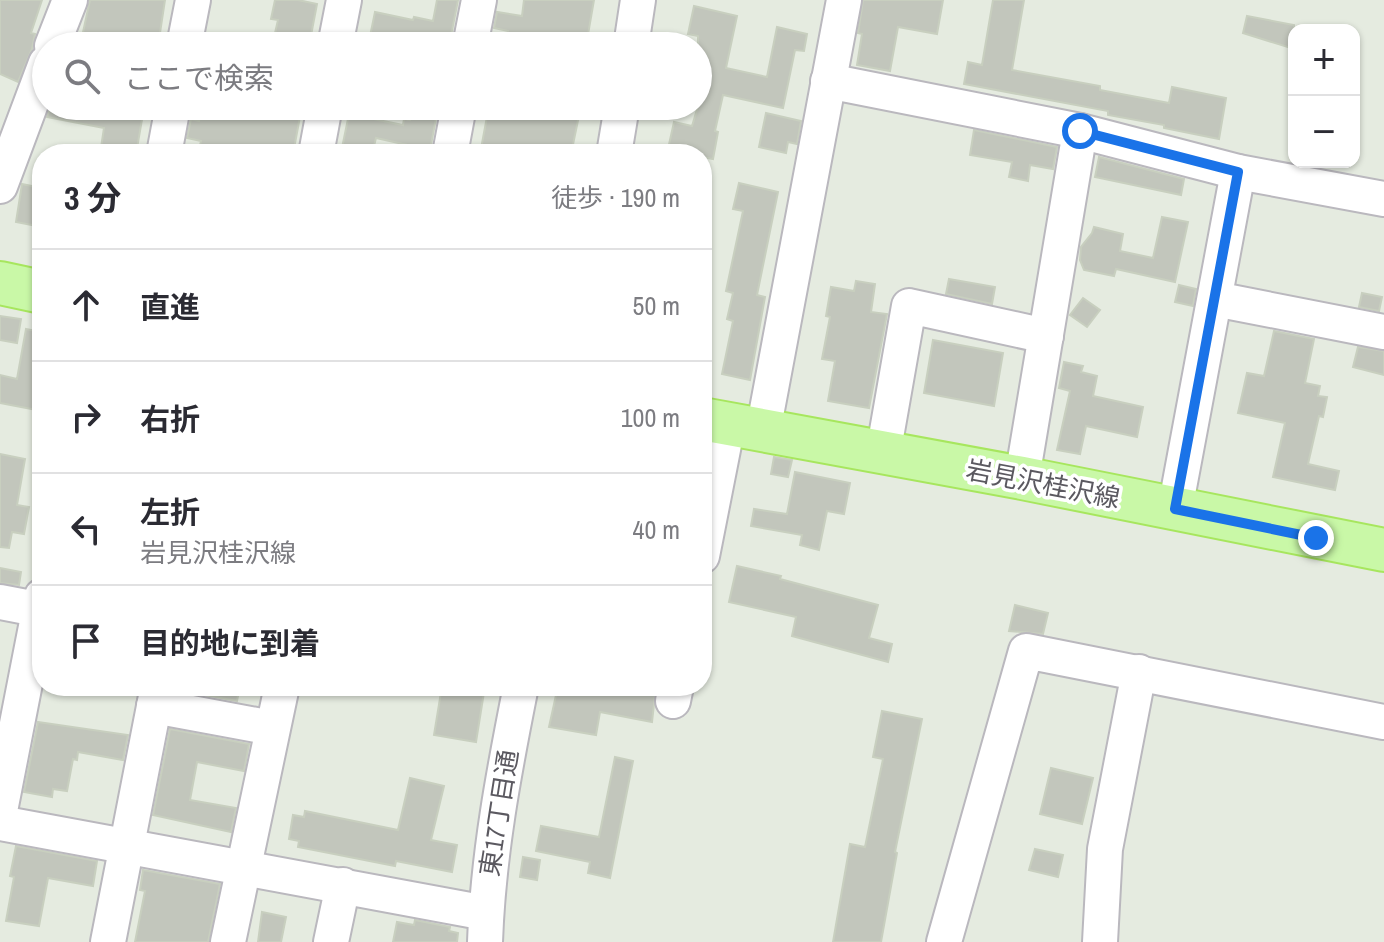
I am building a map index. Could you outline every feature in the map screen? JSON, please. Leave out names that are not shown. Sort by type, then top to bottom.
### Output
[{"type":"main road","points":[[0,283],[32,290]]},
{"type":"main road","name":"岩見沢桂沢線","points":[[731,425],[1022,478],[1384,550]]},
{"type":"street","points":[[57,32],[70,0]]},
{"type":"street","points":[[187,32],[193,0]]},
{"type":"street","points":[[338,32],[344,0]]},
{"type":"street","points":[[473,32],[479,0]]},
{"type":"street","points":[[633,32],[638,0]]},
{"type":"street","points":[[712,511],[731,425],[828,81],[844,0]]},
{"type":"street","points":[[828,81],[1080,131],[1238,172],[1384,199]]},
{"type":"street","points":[[0,186],[32,100]]},
{"type":"street","points":[[166,144],[170,120]]},
{"type":"street","points":[[318,144],[322,120]]},
{"type":"street","points":[[452,144],[456,120]]},
{"type":"street","points":[[616,144],[620,120]]},
{"type":"street","points":[[1022,478],[1080,131]]},
{"type":"street","points":[[1175,509],[1238,172]]},
{"type":"street","points":[[1215,299],[1384,332]]},
{"type":"street","points":[[883,454],[909,306],[1046,336]]},
{"type":"street","points":[[0,602],[32,604]]},
{"type":"street","points":[[0,811],[32,650]]},
{"type":"street","points":[[944,942],[1026,651],[1384,722]]},
{"type":"street","points":[[1100,942],[1105,849],[1139,672]]},
{"type":"street","points":[[108,942],[156,696],[272,728]]},
{"type":"street","points":[[228,942],[280,696]]},
{"type":"street","name":"東17丁目通","points":[[485,928],[496,816],[519,696]]},
{"type":"street","points":[[0,823],[343,885],[485,928]]},
{"type":"street","points":[[331,942],[343,885]]},
{"type":"building","points":[[0,0],[42,0],[31,33],[32,49],[18,82],[0,74]]},
{"type":"building","points":[[90,0],[165,0],[160,32],[83,32]]},
{"type":"building","points":[[275,0],[317,4],[312,32],[275,32],[278,20],[271,19]]},
{"type":"building","points":[[437,0],[458,0],[452,32],[371,32],[375,12],[433,21]]},
{"type":"building","points":[[524,0],[594,0],[588,32],[508,32],[494,28],[497,12],[522,16]]},
{"type":"building","points":[[863,0],[943,0],[937,34],[898,27],[890,71],[857,65]]},
{"type":"building","points":[[993,0],[1024,0],[1012,70],[1100,86],[1100,90],[1169,103],[1172,87],[1226,98],[1219,139],[1108,115],[1108,111],[964,84],[968,62],[982,65]]},
{"type":"building","points":[[694,6],[737,16],[726,68],[767,77],[777,27],[807,34],[804,51],[795,50],[783,108],[723,95],[713,159],[712,144],[669,144],[674,122],[692,126],[694,120],[712,120],[712,32],[688,32]]},
{"type":"building","points":[[1247,16],[1289,24],[1288,47],[1243,33]]},
{"type":"building","points":[[766,113],[801,121],[797,144],[788,142],[786,153],[759,147]]},
{"type":"building","points":[[63,120],[142,120],[138,144],[102,144],[104,128]]},
{"type":"building","points":[[191,120],[299,120],[295,144],[200,144],[201,141],[187,138]]},
{"type":"building","points":[[348,120],[378,120],[403,125],[404,120],[436,120],[431,144],[403,144],[376,138],[374,144],[343,144]]},
{"type":"building","points":[[486,120],[578,120],[573,144],[482,144]]},
{"type":"building","points":[[974,130],[1057,147],[1053,169],[1030,165],[1028,181],[1009,177],[1012,162],[970,155]]},
{"type":"building","points":[[1099,157],[1184,179],[1181,195],[1095,177]]},
{"type":"building","points":[[739,183],[778,192],[757,295],[765,297],[750,380],[722,374],[733,321],[727,319],[733,293],[726,291],[743,211],[733,209]]},
{"type":"building","points":[[22,184],[32,186],[32,225],[16,222]]},
{"type":"building","points":[[1162,217],[1188,222],[1175,282],[1116,269],[1114,276],[1084,270],[1080,260],[1081,247],[1094,227],[1123,234],[1120,251],[1153,258]]},
{"type":"building","points":[[949,279],[995,287],[992,304],[946,294]]},
{"type":"building","points":[[856,281],[875,284],[871,312],[887,314],[869,408],[828,401],[835,361],[822,359],[830,317],[826,316],[831,287],[854,291]]},
{"type":"building","points":[[1179,285],[1196,289],[1193,306],[1175,302]]},
{"type":"building","points":[[1362,293],[1382,297],[1379,311],[1359,307]]},
{"type":"building","points":[[1083,298],[1100,310],[1087,327],[1070,315]]},
{"type":"building","points":[[0,316],[21,319],[17,343],[0,340]]},
{"type":"building","points":[[26,329],[32,330],[32,409],[0,403],[0,375],[17,379]]},
{"type":"building","points":[[1274,331],[1314,339],[1305,383],[1320,386],[1318,396],[1327,397],[1323,417],[1319,416],[1308,464],[1339,471],[1335,490],[1273,477],[1285,423],[1238,413],[1247,373],[1264,376]]},
{"type":"building","points":[[933,340],[1003,353],[994,406],[924,393]]},
{"type":"building","points":[[1358,347],[1384,351],[1384,375],[1353,367]]},
{"type":"building","points":[[1064,362],[1083,366],[1081,372],[1097,376],[1093,396],[1143,407],[1137,437],[1086,426],[1080,454],[1057,450],[1070,391],[1059,388]]},
{"type":"building","points":[[0,454],[25,459],[17,505],[29,507],[24,534],[12,532],[9,548],[0,547]]},
{"type":"building","points":[[774,457],[792,460],[788,477],[771,474]]},
{"type":"building","points":[[795,472],[850,483],[844,514],[827,511],[819,550],[800,545],[802,535],[751,526],[754,509],[787,514]]},
{"type":"building","points":[[737,566],[878,605],[869,638],[892,644],[888,662],[792,636],[796,617],[729,602]]},
{"type":"building","points":[[0,568],[21,572],[19,585],[0,583]]},
{"type":"building","points":[[1015,605],[1048,613],[1043,634],[1009,631]]},
{"type":"building","points":[[210,696],[238,696],[237,701]]},
{"type":"building","points":[[440,696],[483,696],[476,742],[434,735]]},
{"type":"building","points":[[556,696],[655,696],[652,722],[600,712],[596,735],[549,727]]},
{"type":"building","points":[[882,711],[922,719],[895,852],[881,942],[833,942],[850,844],[865,847],[883,759],[873,757]]},
{"type":"building","points":[[38,722],[128,735],[123,760],[78,752],[77,760],[73,759],[67,791],[53,789],[52,797],[24,792]]},
{"type":"building","points":[[170,729],[249,744],[244,771],[197,762],[190,800],[236,808],[231,832],[153,815]]},
{"type":"building","points":[[615,757],[633,761],[610,878],[588,873],[590,862],[536,851],[541,826],[599,837]]},
{"type":"building","points":[[1051,768],[1093,778],[1082,824],[1040,814]]},
{"type":"building","points":[[410,778],[444,786],[431,840],[457,845],[452,872],[396,861],[395,866],[298,847],[299,841],[289,839],[293,815],[304,817],[305,811],[398,830]]},
{"type":"building","points":[[16,846],[97,861],[93,886],[48,878],[39,926],[6,921]]},
{"type":"building","points":[[1035,849],[1063,855],[1058,877],[1029,870]]},
{"type":"building","points":[[523,857],[540,860],[537,880],[520,877]]},
{"type":"building","points":[[143,870],[220,884],[208,942],[135,942],[145,891],[140,890]]},
{"type":"building","points":[[262,912],[286,917],[281,942],[258,942]]},
{"type":"building","points":[[415,920],[450,927],[449,931],[458,933],[457,942],[393,942],[397,922],[414,925]]},
{"type":"route","points":[[1080,131],[1238,172],[1175,509],[1316,538]]}]
